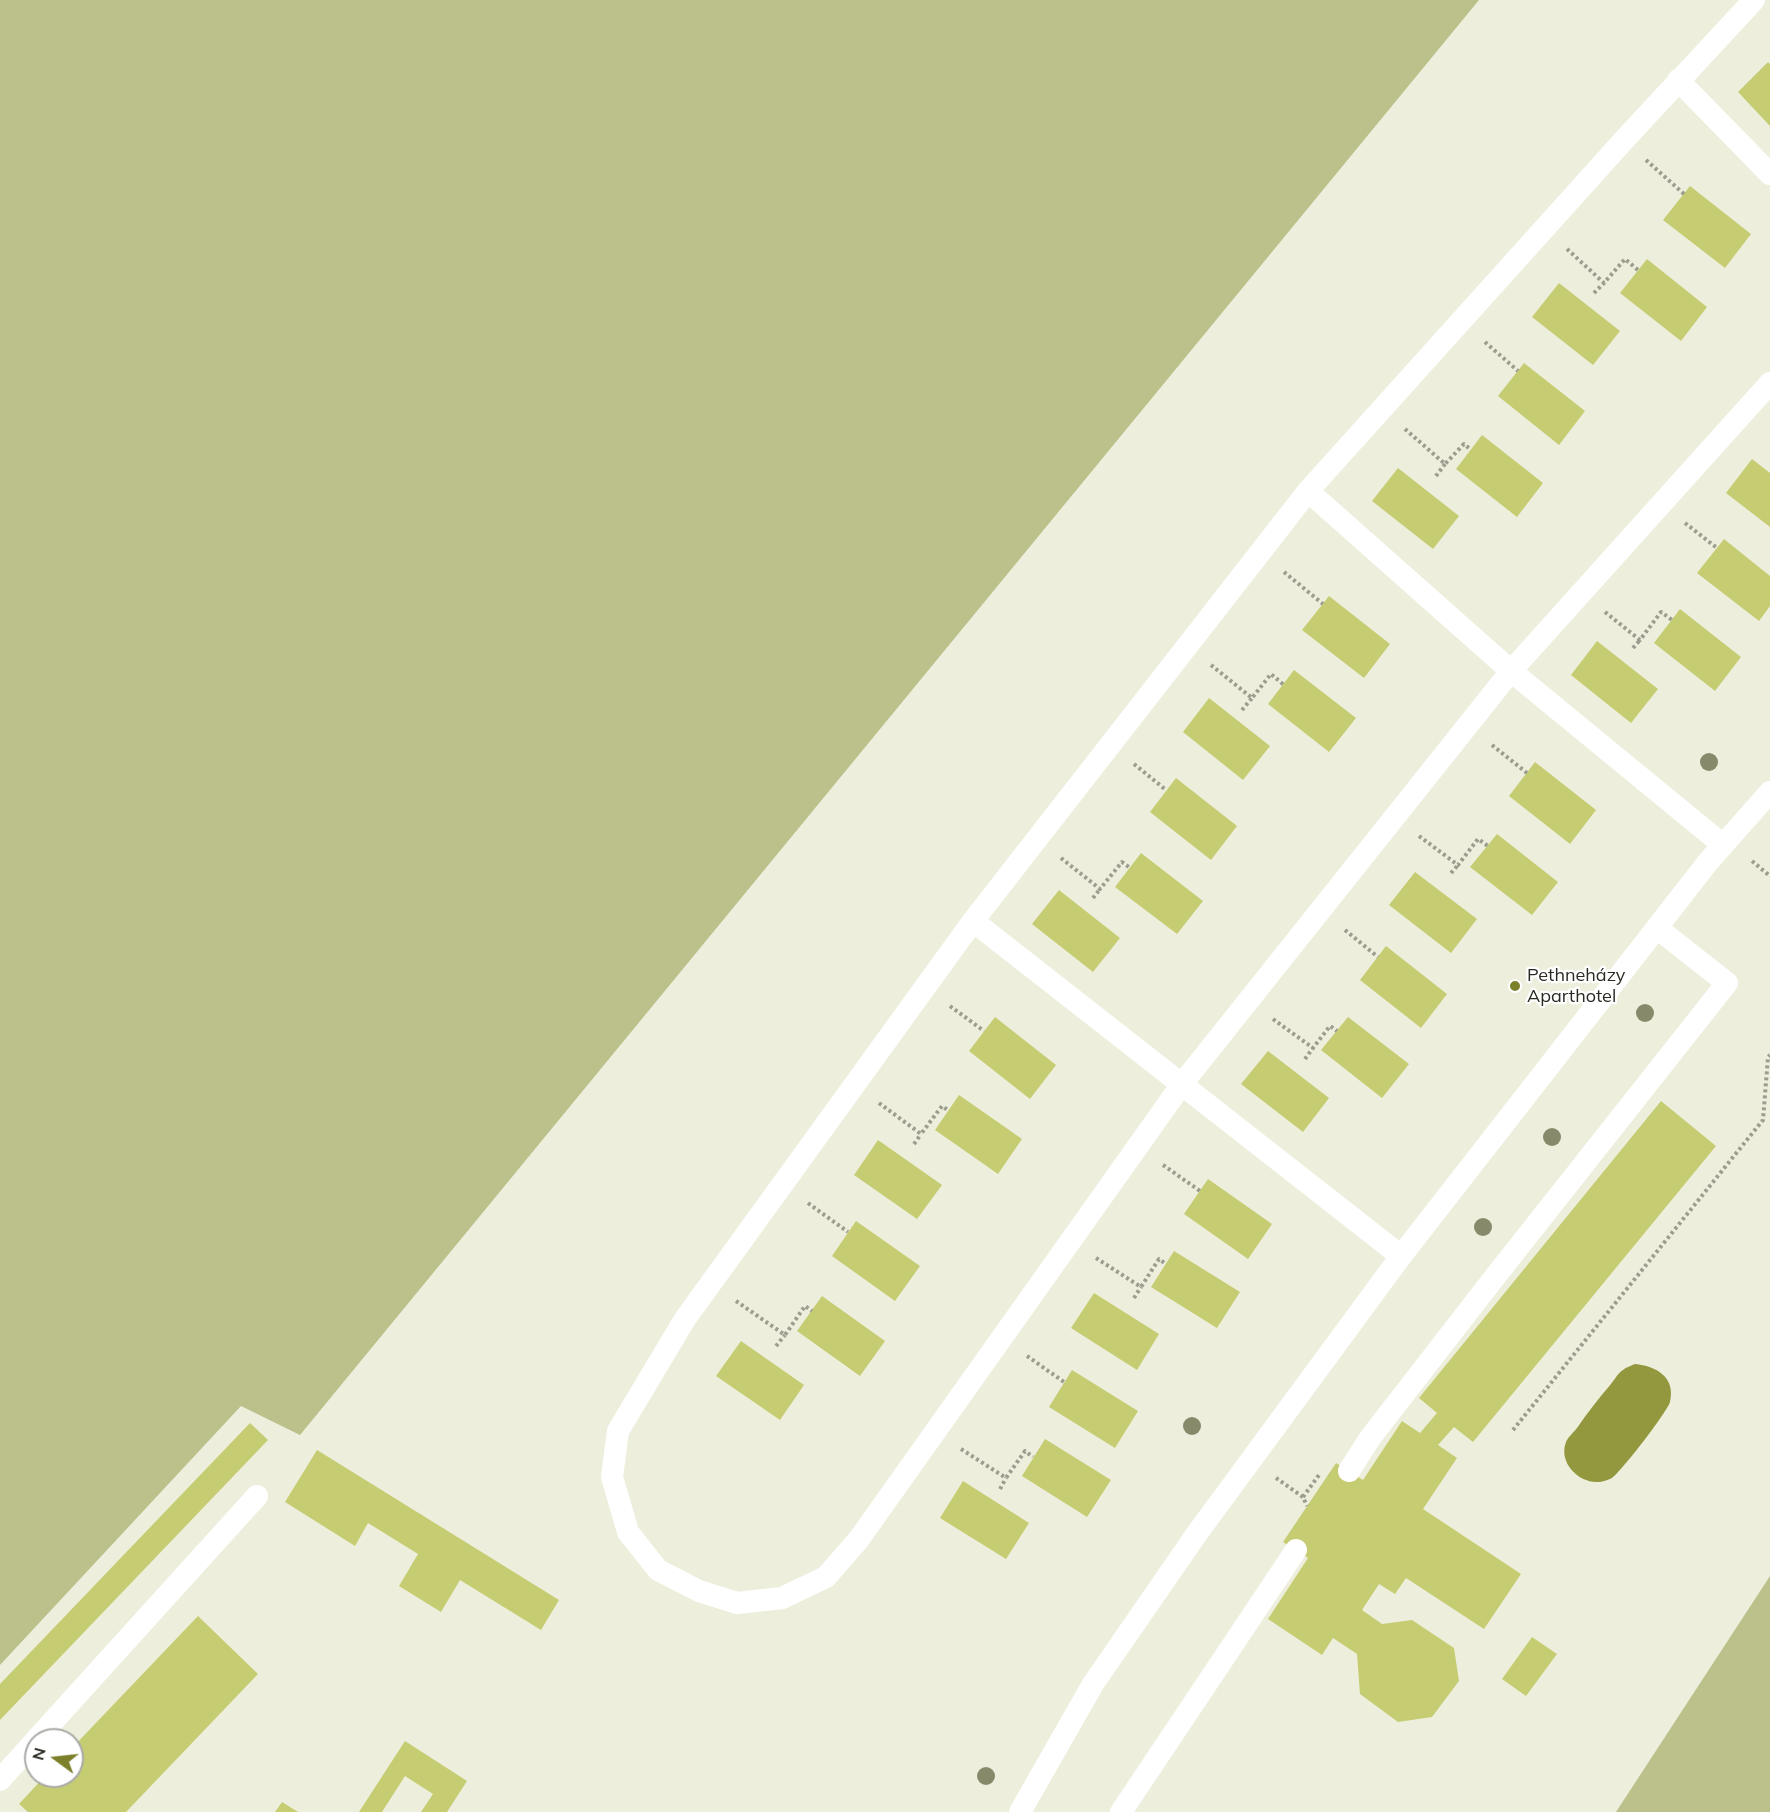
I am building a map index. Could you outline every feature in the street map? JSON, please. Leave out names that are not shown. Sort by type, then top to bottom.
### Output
[{"type":"lane","points":[[1754,0],[1678,80],[1308,491],[973,921],[685,1319],[618,1431],[612,1477],[628,1532],[658,1570],[699,1591],[737,1603],[782,1598],[826,1577],[859,1539],[1182,1084],[1511,671],[1770,383]]},
{"type":"lane","points":[[1678,80],[1770,174]]},
{"type":"lane","points":[[1308,491],[1511,671],[1723,845]]},
{"type":"lane","points":[[1020,1812],[1093,1684],[1198,1533],[1401,1256],[1723,845],[1770,792]]},
{"type":"lane","points":[[973,921],[1401,1256]]},
{"type":"lane","points":[[1349,1471],[1370,1438],[1727,983],[1657,928]]},
{"type":"lane","points":[[47,1728],[257,1496]]},
{"type":"lane","points":[[1121,1812],[1296,1550]]},
{"type":"lane","points":[[0,1780],[24,1753]]},
{"type":"path","points":[[1624,140],[1684,194]]},
{"type":"path","points":[[1545,228],[1604,283]]},
{"type":"path","points":[[1594,293],[1625,259],[1638,270]]},
{"type":"path","points":[[1461,322],[1518,371]]},
{"type":"path","points":[[1382,409],[1445,465]]},
{"type":"path","points":[[1436,476],[1464,444],[1471,450]]},
{"type":"path","points":[[1662,504],[1717,548]]},
{"type":"path","points":[[1261,553],[1323,604]]},
{"type":"path","points":[[1580,594],[1640,640]]},
{"type":"path","points":[[1633,648],[1661,612],[1672,620]]},
{"type":"path","points":[[1187,646],[1252,698]]},
{"type":"path","points":[[1242,710],[1271,674],[1284,685]]},
{"type":"path","points":[[1468,725],[1527,773]]},
{"type":"path","points":[[1110,745],[1166,790]]},
{"type":"path","points":[[1395,817],[1458,865]]},
{"type":"path","points":[[1451,873],[1478,838],[1488,846]]},
{"type":"path","points":[[1037,839],[1100,889]]},
{"type":"path","points":[[1093,898],[1122,862],[1130,868]]},
{"type":"path","points":[[1320,911],[1378,957]]},
{"type":"path","points":[[925,988],[984,1031]]},
{"type":"path","points":[[1249,1001],[1313,1048]]},
{"type":"path","points":[[1305,1059],[1330,1026],[1336,1031]]},
{"type":"path","points":[[1513,1430],[1763,1120],[1770,1055]]},
{"type":"path","points":[[855,1084],[921,1134]]},
{"type":"path","points":[[914,1144],[942,1106],[948,1110]]},
{"type":"path","points":[[1137,1148],[1200,1191]]},
{"type":"path","points":[[782,1185],[848,1232]]},
{"type":"path","points":[[1071,1241],[1141,1287]]},
{"type":"path","points":[[1134,1298],[1159,1259],[1166,1264]]},
{"type":"path","points":[[710,1284],[785,1335]]},
{"type":"path","points":[[776,1346],[805,1306],[812,1311]]},
{"type":"path","points":[[1002,1338],[1064,1382]]},
{"type":"path","points":[[935,1432],[1006,1478]]},
{"type":"path","points":[[1000,1489],[1024,1451],[1033,1457]]},
{"type":"path","points":[[1251,1460],[1303,1497],[1307,1506]]},
{"type":"green space","points":[[0,0],[1479,0],[300,1435],[241,1406],[0,1665]]},
{"type":"green space","points":[[1770,1576],[1770,1812],[1616,1812]]},
{"type":"shaded area","points":[[1635,1364],[1650,1367],[1663,1374],[1670,1386],[1670,1402],[1644,1441],[1612,1478],[1598,1482],[1584,1479],[1577,1475],[1568,1464],[1564,1450],[1566,1442],[1618,1374]]},
{"type":"building","points":[[1768,62],[1770,64],[1770,126],[1738,92]]},
{"type":"building","points":[[1690,186],[1751,234],[1725,268],[1663,220]]},
{"type":"building","points":[[1647,259],[1707,307],[1681,341],[1620,293]]},
{"type":"building","points":[[1559,283],[1620,331],[1593,365],[1532,317]]},
{"type":"building","points":[[1524,363],[1585,411],[1559,445],[1498,396]]},
{"type":"building","points":[[1482,435],[1543,483],[1517,517],[1456,469]]},
{"type":"building","points":[[1752,459],[1770,473],[1770,527],[1726,493]]},
{"type":"building","points":[[1398,468],[1459,516],[1433,549],[1372,501]]},
{"type":"building","points":[[1724,539],[1770,576],[1770,606],[1759,621],[1697,573]]},
{"type":"building","points":[[1329,596],[1390,644],[1364,678],[1302,630]]},
{"type":"building","points":[[1680,609],[1741,657],[1715,691],[1654,643]]},
{"type":"building","points":[[1597,641],[1658,689],[1631,723],[1571,675]]},
{"type":"building","points":[[1294,670],[1356,718],[1329,752],[1268,704]]},
{"type":"building","points":[[1209,698],[1270,746],[1243,780],[1183,732]]},
{"type":"building","points":[[1535,762],[1596,810],[1570,844],[1509,796]]},
{"type":"building","points":[[1176,778],[1237,826],[1211,860],[1150,812]]},
{"type":"building","points":[[1497,834],[1558,882],[1532,915],[1470,867]]},
{"type":"building","points":[[1141,853],[1203,901],[1177,934],[1115,887]]},
{"type":"building","points":[[1415,872],[1477,919],[1451,953],[1389,905]]},
{"type":"building","points":[[1059,890],[1120,938],[1093,972],[1032,924]]},
{"type":"building","points":[[1386,946],[1447,994],[1421,1028],[1360,980]]},
{"type":"building","points":[[995,1017],[1056,1065],[1030,1099],[969,1051]]},
{"type":"building","points":[[1348,1017],[1409,1064],[1382,1098],[1321,1050]]},
{"type":"building","points":[[1268,1051],[1329,1098],[1303,1132],[1241,1084]]},
{"type":"building","points":[[959,1095],[1022,1139],[998,1174],[935,1130]]},
{"type":"building","points":[[1661,1101],[1716,1146],[1473,1442],[1454,1427],[1438,1445],[1457,1458],[1423,1509],[1521,1574],[1484,1629],[1406,1578],[1395,1594],[1379,1584],[1362,1610],[1382,1624],[1412,1620],[1454,1648],[1459,1681],[1432,1717],[1398,1722],[1360,1694],[1357,1654],[1333,1638],[1322,1655],[1268,1619],[1308,1558],[1283,1542],[1336,1463],[1363,1480],[1402,1421],[1420,1433],[1437,1413],[1419,1398]]},
{"type":"building","points":[[878,1140],[942,1185],[917,1219],[854,1175]]},
{"type":"building","points":[[1208,1179],[1272,1224],[1248,1259],[1184,1214]]},
{"type":"building","points":[[856,1221],[920,1266],[895,1301],[832,1256]]},
{"type":"building","points":[[1174,1251],[1240,1292],[1217,1328],[1151,1287]]},
{"type":"building","points":[[1094,1293],[1159,1334],[1137,1370],[1071,1328]]},
{"type":"building","points":[[822,1296],[885,1341],[860,1376],[797,1331]]},
{"type":"building","points":[[741,1341],[804,1385],[780,1420],[716,1376]]},
{"type":"building","points":[[1072,1370],[1138,1411],[1115,1448],[1049,1407]]},
{"type":"building","points":[[250,1423],[268,1440],[0,1720],[0,1684]]},
{"type":"building","points":[[1045,1439],[1111,1480],[1087,1517],[1022,1476]]},
{"type":"building","points":[[317,1450],[559,1600],[541,1630],[460,1580],[441,1612],[399,1586],[418,1554],[368,1523],[355,1546],[285,1502]]},
{"type":"building","points":[[963,1481],[1029,1523],[1006,1559],[940,1518]]},
{"type":"building","points":[[198,1616],[258,1674],[126,1812],[28,1812],[19,1804],[34,1788],[84,1788],[84,1735]]},
{"type":"building","points":[[1532,1637],[1557,1654],[1526,1696],[1502,1679]]},
{"type":"building","points":[[405,1741],[467,1781],[447,1812],[421,1812],[433,1794],[405,1776],[382,1812],[359,1812]]},
{"type":"building","points":[[282,1802],[298,1812],[275,1812]]},
{"type":"place","name":"Pethneházy Aparthotel","points":[[1515,986]]}]
